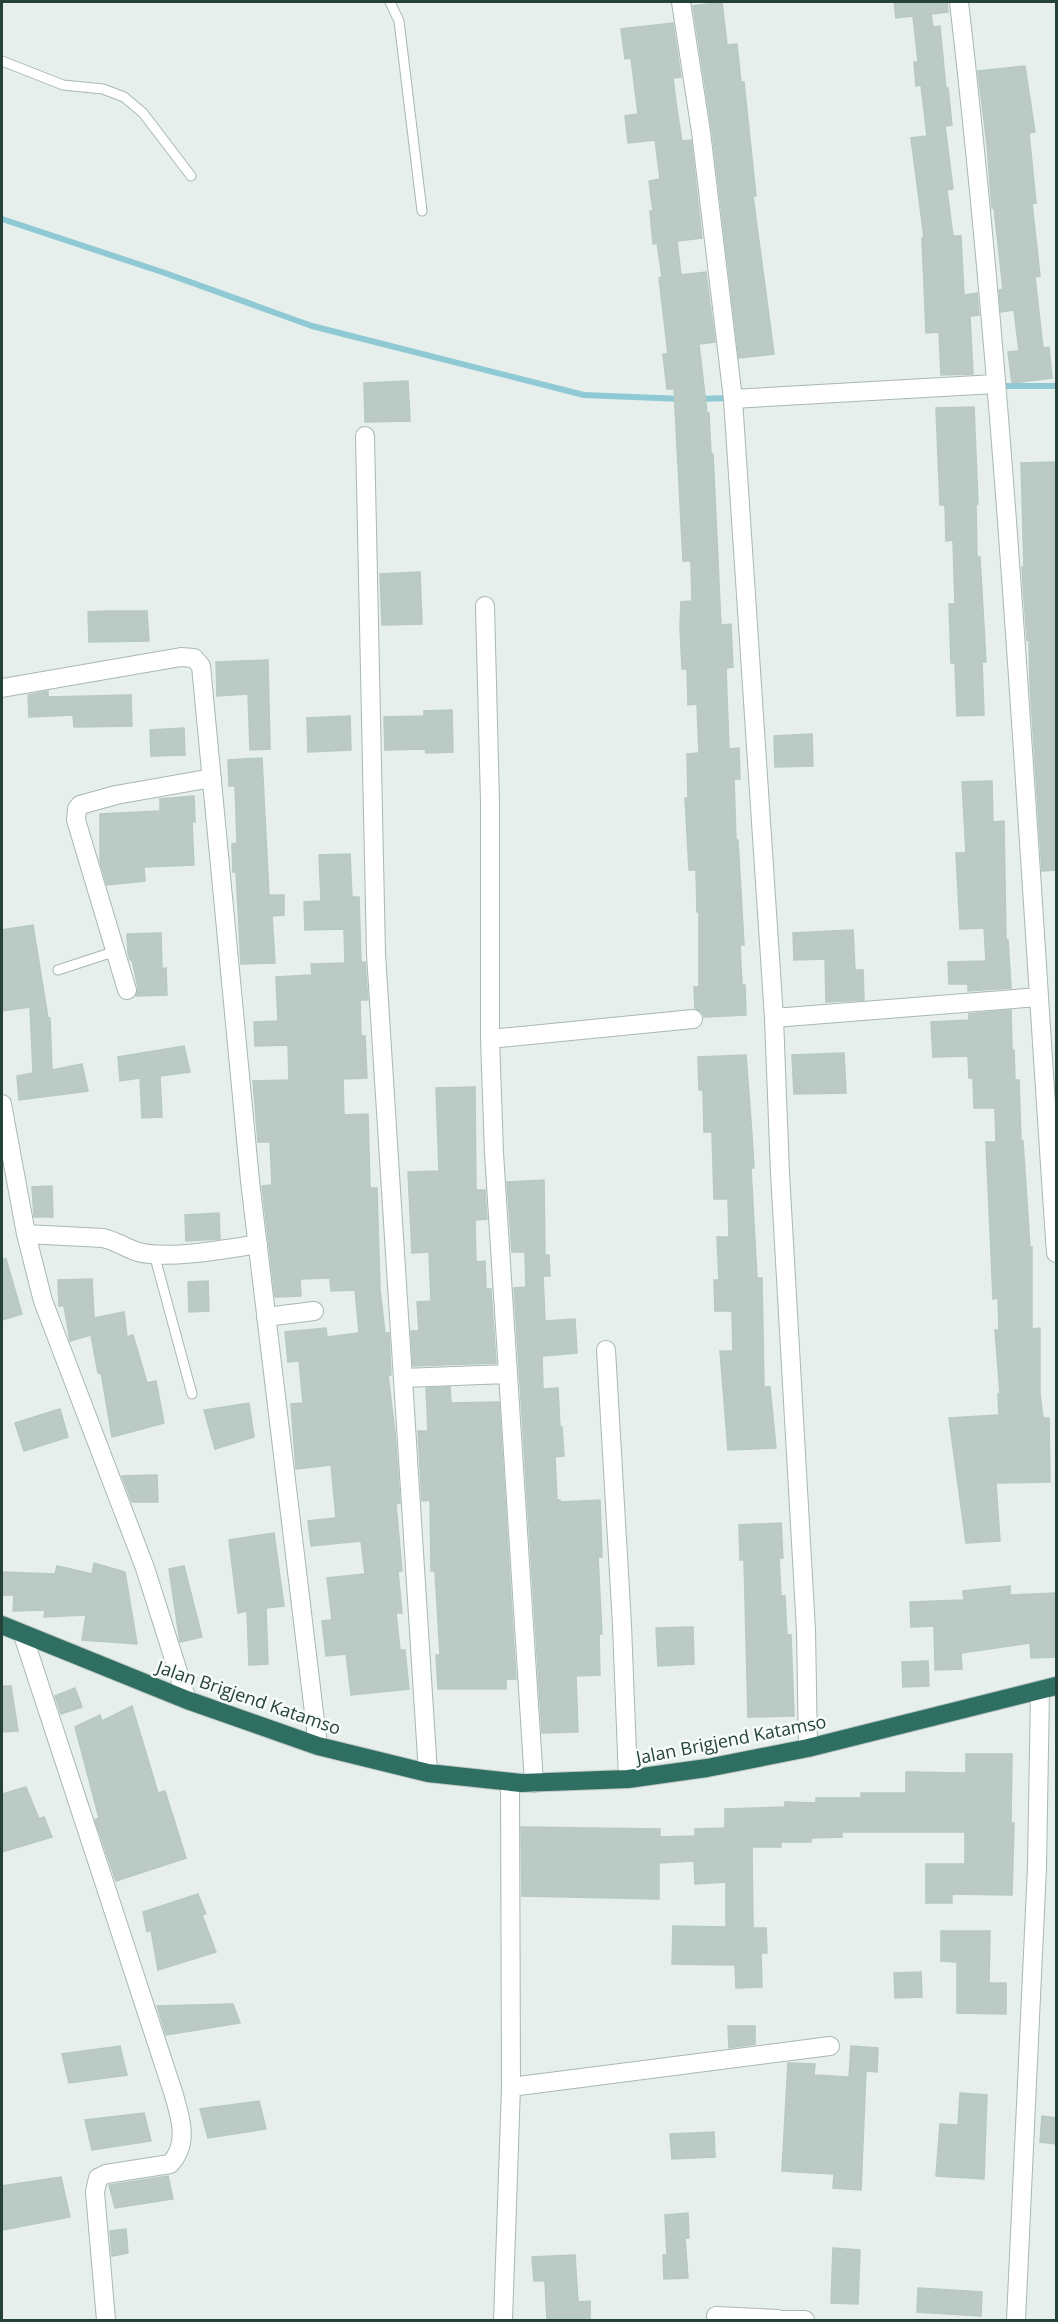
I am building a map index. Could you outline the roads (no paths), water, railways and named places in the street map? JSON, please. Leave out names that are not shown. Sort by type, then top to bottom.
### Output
[{"type":"highway","name":"Jalan Brigjend Katamso","points":[[2,1625],[187,1700],[318,1746],[428,1773],[510,1782],[628,1779],[698,1770],[808,1748],[1048,1688]]},
{"type":"street","points":[[681,2],[701,132],[733,399],[774,1018],[806,1630],[808,1748]]},
{"type":"street","points":[[959,2],[977,156],[995,384],[1029,834],[1056,1253]]},
{"type":"street","points":[[733,399],[995,384]]},
{"type":"street","points":[[365,436],[376,954],[428,1773]]},
{"type":"street","points":[[485,606],[490,802],[490,1039],[494,1154],[534,1783]]},
{"type":"street","points":[[2,688],[181,657],[194,658],[201,666],[258,1244],[318,1746]]},
{"type":"street","points":[[128,990],[76,820],[77,809],[80,805],[116,795],[212,778]]},
{"type":"street","points":[[774,1018],[1039,997]]},
{"type":"street","points":[[490,1039],[693,1019]]},
{"type":"street","points":[[2,1104],[26,1234],[43,1301],[145,1568],[187,1700]]},
{"type":"street","points":[[26,1234],[103,1238],[137,1252],[154,1254],[207,1252],[258,1244]]},
{"type":"street","points":[[266,1317],[314,1311]]},
{"type":"street","points":[[606,1350],[622,1625],[628,1779]]},
{"type":"street","points":[[403,1377],[508,1374]]},
{"type":"street","points":[[23,1635],[169,2081],[183,2132],[178,2154],[170,2164],[106,2174],[98,2178],[95,2192],[106,2320]]},
{"type":"street","points":[[1016,2320],[1037,1867],[1048,1688]]},
{"type":"street","points":[[503,2320],[511,2087],[510,1782]]},
{"type":"street","points":[[511,2087],[830,2046]]},
{"type":"street","points":[[716,2316],[805,2320]]},
{"type":"lane","points":[[390,2],[399,21],[422,211]]},
{"type":"lane","points":[[2,61],[63,85],[104,89],[124,97],[143,113],[192,176]]},
{"type":"lane","points":[[58,970],[116,951]]},
{"type":"lane","points":[[154,1254],[192,1394]]},
{"type":"waterway","points":[[2,219],[165,273],[312,326],[584,395],[682,399]]},
{"type":"waterway","points":[[998,386],[1056,386]]},
{"type":"waterway","points":[[698,399],[730,398]]}]
